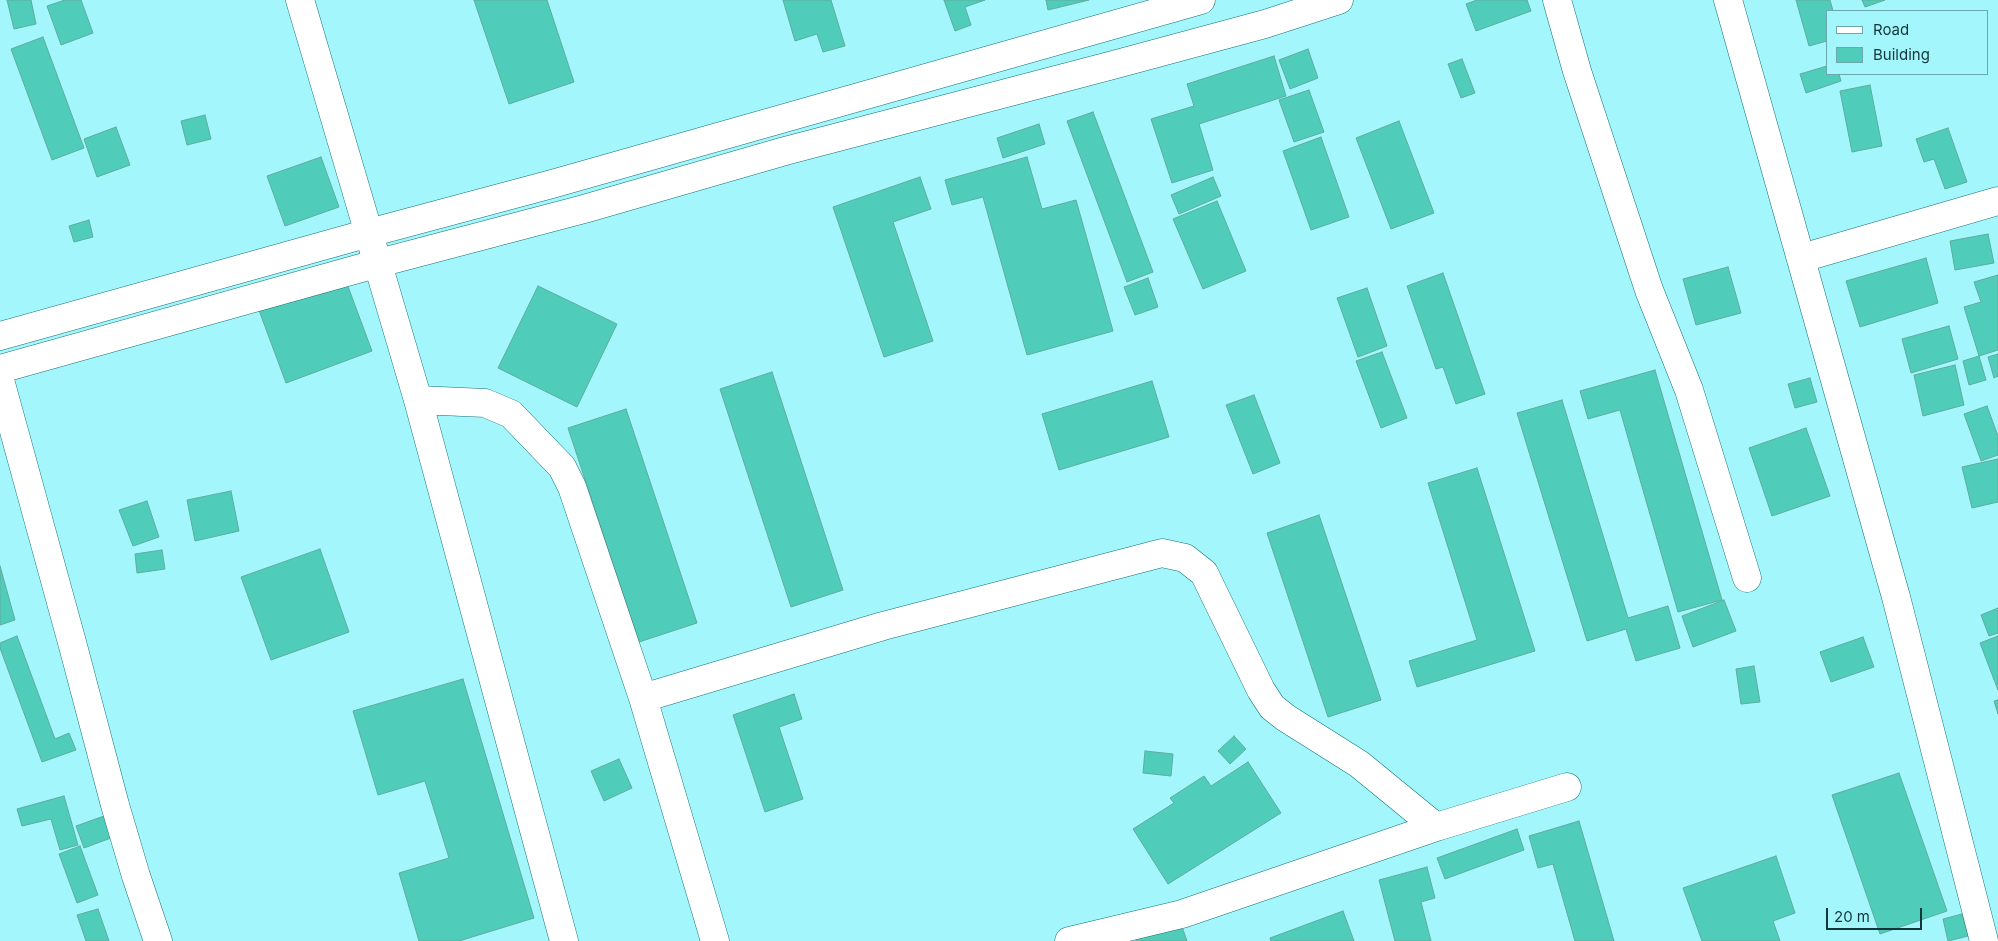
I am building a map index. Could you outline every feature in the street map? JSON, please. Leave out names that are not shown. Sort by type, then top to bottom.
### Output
[{"type":"street","points":[[300,0],[418,400],[564,941]]},
{"type":"street","points":[[0,336],[552,184],[1201,0]]},
{"type":"street","points":[[0,369],[785,152],[1002,96],[1265,24],[1339,0]]},
{"type":"street","points":[[1557,0],[1577,71],[1649,290],[1689,390],[1747,578]]},
{"type":"street","points":[[1728,0],[1896,598],[1984,941]]},
{"type":"street","points":[[1802,258],[1998,201]]},
{"type":"street","points":[[0,380],[115,805],[158,941]]},
{"type":"street","points":[[418,400],[485,403],[511,414],[562,467],[572,487],[643,698],[715,941]]},
{"type":"street","points":[[643,698],[883,626],[1162,553],[1185,558],[1204,573],[1261,690],[1272,707],[1286,718],[1360,764],[1436,828]]},
{"type":"street","points":[[1069,941],[1182,914],[1436,828],[1568,787]]},
{"type":"building","points":[[7,0],[31,0],[36,24],[14,29]]},
{"type":"building","points":[[65,0],[81,0],[93,33],[61,45],[47,6]]},
{"type":"building","points":[[474,0],[547,0],[574,82],[509,104]]},
{"type":"building","points":[[783,0],[831,0],[845,46],[823,52],[817,34],[795,41]]},
{"type":"building","points":[[944,0],[985,0],[965,7],[971,25],[955,31]]},
{"type":"building","points":[[1046,0],[1089,0],[1048,10]]},
{"type":"building","points":[[1477,0],[1527,0],[1531,11],[1476,31],[1466,4]]},
{"type":"building","points":[[1796,0],[1830,0],[1833,10],[1826,10],[1826,41],[1809,46]]},
{"type":"building","points":[[1862,0],[1885,0],[1865,7]]},
{"type":"building","points":[[43,37],[84,148],[52,160],[11,49]]},
{"type":"building","points":[[1308,49],[1318,78],[1290,89],[1279,60]]},
{"type":"building","points":[[1274,56],[1286,96],[1199,124],[1213,170],[1172,183],[1151,119],[1194,106],[1187,84]]},
{"type":"building","points":[[1462,59],[1475,93],[1461,98],[1448,64]]},
{"type":"building","points":[[1826,66],[1826,75],[1839,75],[1841,81],[1806,93],[1800,74]]},
{"type":"building","points":[[1870,85],[1882,146],[1852,152],[1840,91]]},
{"type":"building","points":[[1309,90],[1324,132],[1294,142],[1279,100]]},
{"type":"building","points":[[1093,112],[1153,272],[1127,282],[1067,121]]},
{"type":"building","points":[[205,115],[211,139],[187,145],[181,121]]},
{"type":"building","points":[[1399,121],[1434,213],[1391,229],[1356,138]]},
{"type":"building","points":[[1039,124],[1045,144],[1003,158],[997,138]]},
{"type":"building","points":[[116,127],[130,165],[97,177],[84,139]]},
{"type":"building","points":[[1948,128],[1967,182],[1945,189],[1934,159],[1924,162],[1916,139]]},
{"type":"building","points":[[1321,137],[1349,217],[1311,230],[1283,151]]},
{"type":"building","points":[[321,157],[339,207],[285,226],[267,176]]},
{"type":"building","points":[[1027,157],[1042,209],[1076,200],[1113,331],[1027,355],[983,197],[952,205],[945,180]]},
{"type":"building","points":[[920,177],[931,209],[893,222],[933,341],[884,357],[833,207]]},
{"type":"building","points":[[1213,177],[1221,196],[1179,214],[1171,195]]},
{"type":"building","points":[[1217,201],[1246,271],[1203,289],[1173,219]]},
{"type":"building","points":[[89,220],[93,237],[74,242],[69,226]]},
{"type":"building","points":[[1988,234],[1994,263],[1955,270],[1950,241]]},
{"type":"building","points":[[1926,258],[1938,303],[1860,327],[1846,281]]},
{"type":"building","points":[[1728,267],[1741,313],[1696,325],[1683,279]]},
{"type":"building","points":[[343,273],[372,351],[286,383],[257,305]]},
{"type":"building","points":[[1443,273],[1485,394],[1456,404],[1443,367],[1436,369],[1407,286]]},
{"type":"building","points":[[1998,275],[1998,350],[1979,356],[1964,307],[1981,302],[1974,282]]},
{"type":"building","points":[[1148,278],[1158,307],[1135,315],[1124,287]]},
{"type":"building","points":[[538,286],[617,324],[577,407],[498,368]]},
{"type":"building","points":[[1367,288],[1387,346],[1358,357],[1337,298]]},
{"type":"building","points":[[1949,326],[1958,359],[1911,373],[1902,339]]},
{"type":"building","points":[[1382,352],[1407,418],[1381,428],[1356,361]]},
{"type":"building","points":[[1998,354],[1998,376],[1994,378],[1988,357]]},
{"type":"building","points":[[1979,356],[1986,380],[1969,385],[1963,361]]},
{"type":"building","points":[[1955,365],[1964,405],[1923,416],[1914,375]]},
{"type":"building","points":[[1655,370],[1722,600],[1678,612],[1620,410],[1588,419],[1580,391]]},
{"type":"building","points":[[772,372],[843,590],[791,607],[720,389]]},
{"type":"building","points":[[1810,378],[1817,402],[1795,408],[1788,384]]},
{"type":"building","points":[[1152,381],[1169,437],[1059,470],[1042,414]]},
{"type":"building","points":[[1254,395],[1280,463],[1253,474],[1226,405]]},
{"type":"building","points":[[1562,400],[1628,618],[1668,606],[1680,648],[1636,661],[1626,629],[1587,641],[1517,413]]},
{"type":"building","points":[[1987,406],[1998,436],[1998,455],[1981,461],[1964,414]]},
{"type":"building","points":[[626,409],[697,623],[639,642],[568,428]]},
{"type":"building","points":[[1806,428],[1830,496],[1772,516],[1749,448]]},
{"type":"building","points":[[1998,459],[1998,502],[1972,508],[1962,467]]},
{"type":"building","points":[[1477,468],[1535,651],[1417,687],[1409,661],[1477,640],[1428,483]]},
{"type":"building","points":[[231,491],[239,531],[195,541],[187,500]]},
{"type":"building","points":[[147,501],[159,537],[133,546],[119,510]]},
{"type":"building","points":[[1319,515],[1381,700],[1328,717],[1267,533]]},
{"type":"building","points":[[320,549],[349,632],[271,660],[241,577]]},
{"type":"building","points":[[162,550],[165,569],[137,573],[135,554]]},
{"type":"building","points":[[0,566],[15,620],[0,625]]},
{"type":"building","points":[[1724,600],[1736,631],[1693,647],[1682,616]]},
{"type":"building","points":[[1998,608],[1998,633],[1989,636],[1981,615]]},
{"type":"building","points":[[17,636],[55,739],[69,733],[76,750],[42,762],[0,648],[0,643]]},
{"type":"building","points":[[1998,636],[1998,690],[1980,643]]},
{"type":"building","points":[[1863,637],[1874,667],[1831,682],[1820,652]]},
{"type":"building","points":[[1754,666],[1760,702],[1741,704],[1736,669]]},
{"type":"building","points":[[463,679],[534,918],[459,941],[419,941],[399,873],[449,858],[425,781],[378,795],[353,711]]},
{"type":"building","points":[[794,694],[802,719],[779,727],[803,799],[765,812],[733,715]]},
{"type":"building","points":[[1998,700],[1998,714],[1994,701]]},
{"type":"building","points":[[1234,736],[1246,749],[1230,764],[1218,751]]},
{"type":"building","points":[[1145,751],[1173,754],[1171,776],[1143,773]]},
{"type":"building","points":[[619,759],[632,788],[604,801],[591,771]]},
{"type":"building","points":[[1248,762],[1281,813],[1168,884],[1133,829],[1174,803],[1170,798],[1204,776],[1211,786]]},
{"type":"building","points":[[1899,773],[1947,911],[1880,934],[1832,795]]},
{"type":"building","points":[[64,796],[78,845],[60,850],[51,819],[22,826],[17,809]]},
{"type":"building","points":[[104,816],[111,838],[84,848],[76,826]]},
{"type":"building","points":[[1579,821],[1614,941],[1575,941],[1553,864],[1538,868],[1529,836]]},
{"type":"building","points":[[1517,829],[1524,850],[1445,879],[1437,858]]},
{"type":"building","points":[[80,846],[98,895],[77,903],[59,854]]},
{"type":"building","points":[[1776,856],[1795,913],[1773,921],[1780,941],[1702,941],[1683,888]]},
{"type":"building","points":[[1427,867],[1435,898],[1421,902],[1431,941],[1395,941],[1379,880]]},
{"type":"building","points":[[98,909],[109,941],[86,941],[77,915]]},
{"type":"building","points":[[1343,911],[1354,941],[1271,941],[1270,938]]},
{"type":"building","points":[[1962,914],[1968,936],[1948,941],[1943,919]]},
{"type":"building","points":[[1179,918],[1187,941],[1136,941],[1134,932]]}]
